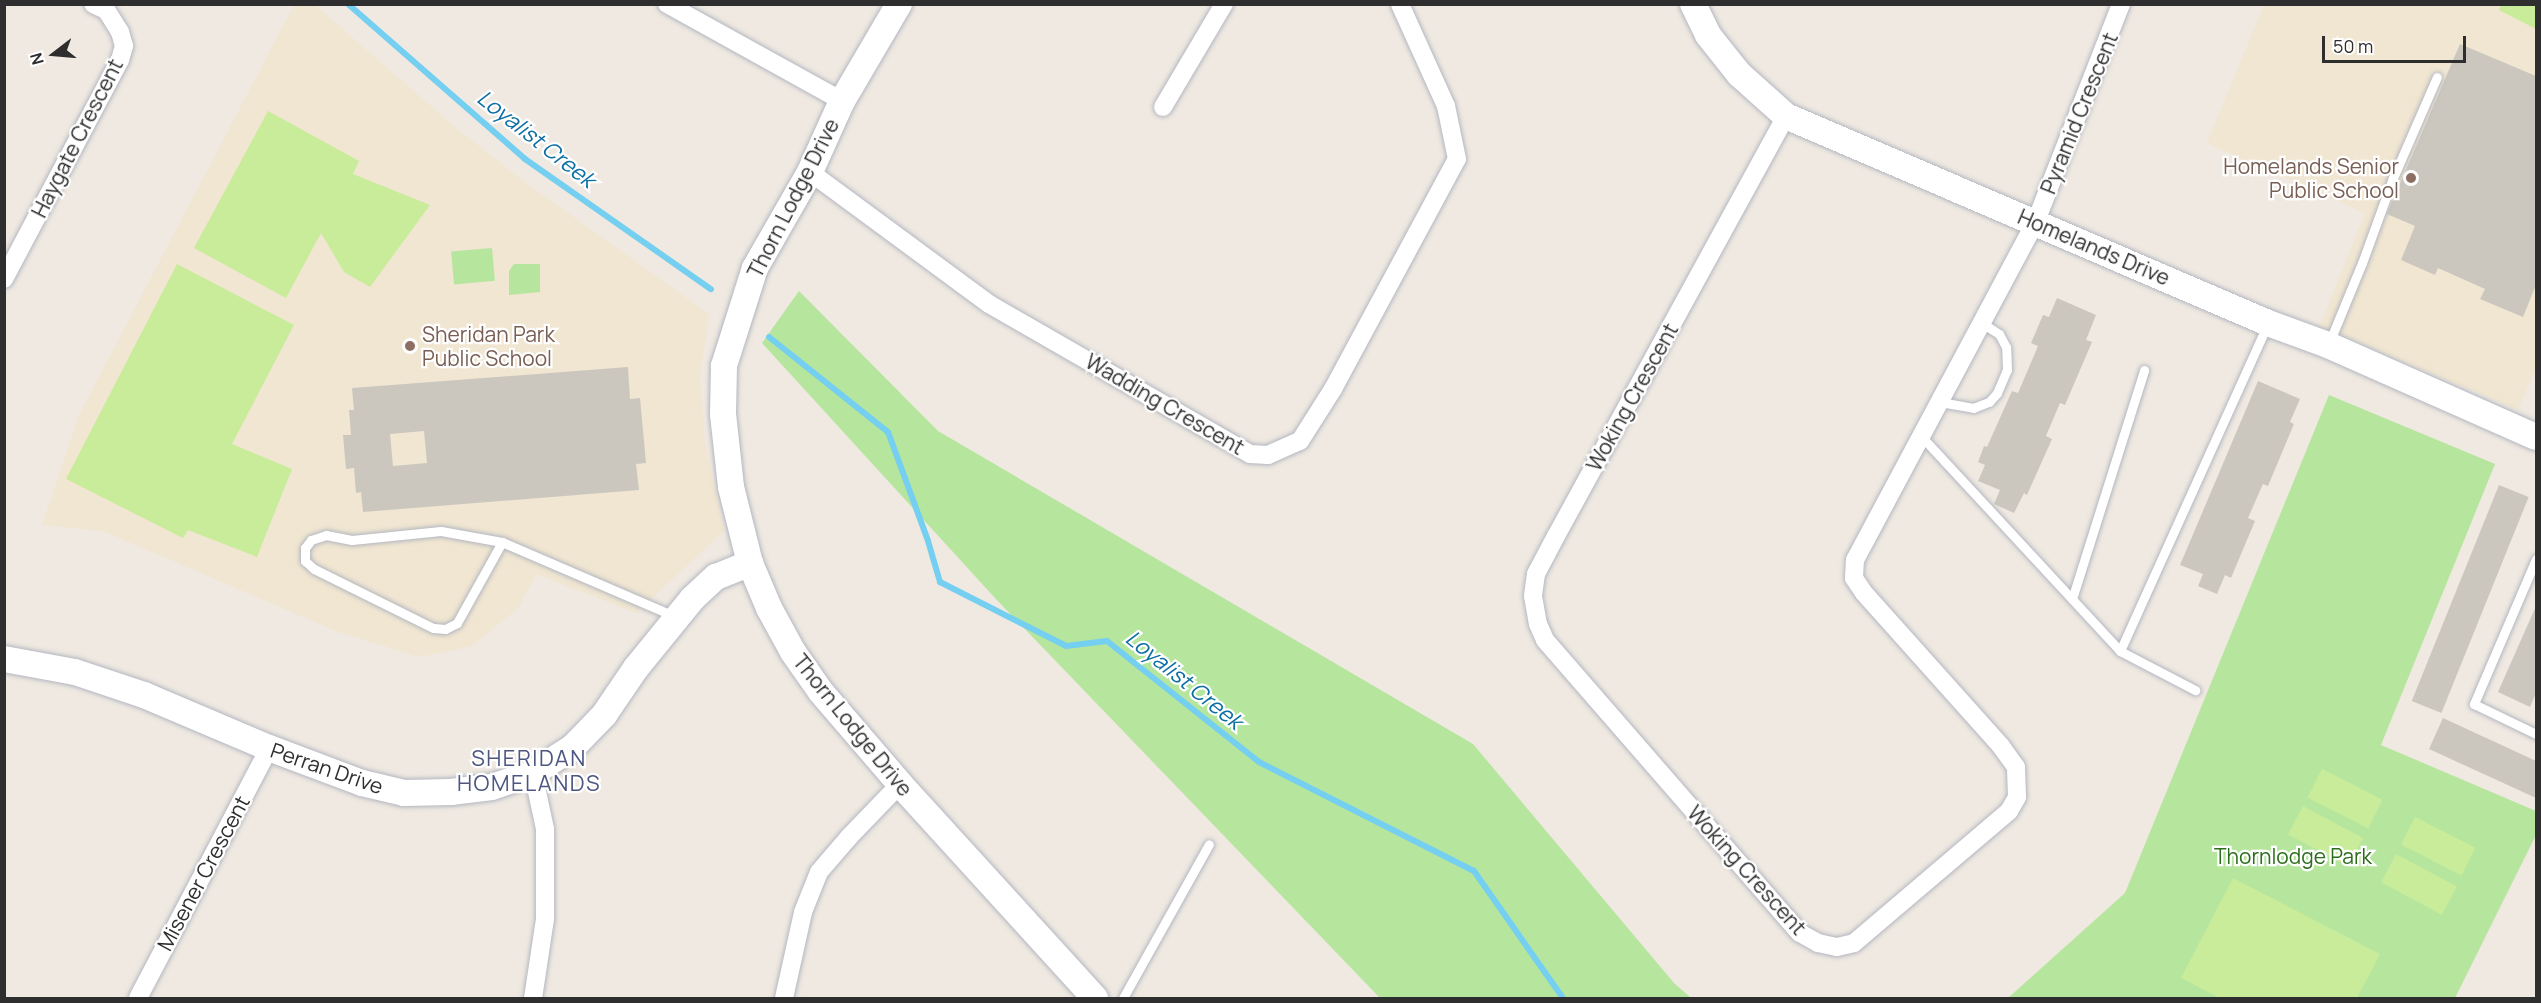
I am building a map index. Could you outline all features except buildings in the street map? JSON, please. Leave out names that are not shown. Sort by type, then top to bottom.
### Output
[{"type":"street","name":"Haygate Crescent","points":[[4,279],[120,60],[124,46],[120,32],[106,10],[93,4]]},
{"type":"street","points":[[667,4],[842,101]]},
{"type":"street","name":"Thorn Lodge Drive","points":[[898,4],[842,101],[810,172],[755,268],[724,366],[723,414],[726,458],[750,563],[769,608],[793,652],[821,692],[900,784],[1095,999]]},
{"type":"street","points":[[1162,107],[1224,4]]},
{"type":"street","name":"Wadding Crescent","points":[[810,172],[988,304],[1250,454],[1268,455],[1300,441],[1322,406],[1457,159],[1446,106],[1400,4]]},
{"type":"street","name":"Homelands Drive","points":[[1693,4],[1708,35],[1739,74],[1786,116],[2268,322],[2328,345],[2536,437]]},
{"type":"street","name":"Pyramid Crescent","points":[[2036,222],[2121,4]]},
{"type":"street","name":"Woking Crescent","points":[[1786,116],[1556,536],[1536,574],[1533,596],[1538,624],[1545,640],[1800,933],[1818,943],[1837,947],[1854,943],[2009,811],[2018,797],[2016,767],[2000,745],[1864,593],[1854,578],[1855,560],[2036,222]]},
{"type":"street","name":"Perran Drive","points":[[4,659],[75,672],[144,695],[269,748],[362,783],[404,793],[451,792],[492,787],[533,773],[573,747],[604,715],[636,668],[676,617],[716,577],[750,563]]},
{"type":"street","name":"Misener Crescent","points":[[138,999],[269,748]]},
{"type":"street","points":[[533,773],[545,829],[545,919],[534,999]]},
{"type":"street","points":[[784,998],[803,912],[819,872],[900,784]]},
{"type":"lane","points":[[2328,345],[2367,252],[2393,178],[2437,77]]},
{"type":"lane","points":[[2120,651],[2268,322]]},
{"type":"lane","points":[[1940,402],[1973,408],[1989,402],[1997,393],[2007,370],[2006,347],[2000,334],[1982,323]]},
{"type":"lane","points":[[2072,599],[2144,370]]},
{"type":"lane","points":[[1922,437],[2120,651],[2196,690]]},
{"type":"lane","points":[[502,542],[457,623],[445,629],[433,628],[314,569],[305,561],[305,548],[310,540],[326,535],[352,540],[441,531],[502,542],[676,617]]},
{"type":"lane","points":[[2536,559],[2474,704],[2536,734]]},
{"type":"lane","points":[[1123,999],[1209,844]]},
{"type":"shaded area","name":"Sheridan Park Public School","points":[[294,5],[315,5],[456,128],[526,183],[709,314],[700,377],[705,444],[724,531],[636,613],[536,574],[519,607],[472,646],[420,657],[338,632],[103,531],[42,525],[79,415]]},
{"type":"shaded area","name":"Homelands Senior Public School","points":[[2264,5],[2536,5],[2536,367],[2518,410],[2320,326],[2365,213],[2207,143]]},
{"type":"green space","points":[[2501,5],[2536,5],[2536,29],[2499,10]]},
{"type":"green space","points":[[268,111],[359,161],[353,174],[430,205],[370,287],[344,272],[321,233],[286,298],[194,248]]},
{"type":"green space","points":[[492,248],[495,281],[454,284],[451,252]]},
{"type":"green space","points":[[177,264],[294,325],[232,444],[292,469],[257,557],[188,530],[183,538],[66,479]]},
{"type":"green space","points":[[514,264],[540,264],[540,292],[509,295],[509,271]]},
{"type":"green space","points":[[799,291],[938,431],[1473,744],[1674,983],[1691,998],[1380,998],[995,598],[762,343]]},
{"type":"green space","name":"Thornlodge Park","points":[[2329,395],[2495,464],[2381,745],[2536,811],[2536,835],[2455,998],[2008,998],[2125,893]]},
{"type":"green space","points":[[2322,769],[2383,800],[2368,828],[2307,798]]},
{"type":"green space","points":[[2303,806],[2363,838],[2348,866],[2288,834]]},
{"type":"green space","points":[[2415,817],[2476,848],[2462,875],[2401,845]]},
{"type":"green space","points":[[2396,854],[2457,886],[2442,915],[2381,882]]},
{"type":"green space","points":[[2233,878],[2380,954],[2357,998],[2220,998],[2181,978]]},
{"type":"waterway","name":"Loyalist Creek","points":[[348,4],[525,159],[711,289]]},
{"type":"waterway","name":"Loyalist Creek","points":[[769,337],[888,432],[928,541],[940,582],[1066,646],[1107,641],[1259,762],[1474,871],[1563,998]]},
{"type":"place","name":"Homelands Senior Public School","points":[[2411,178]]},
{"type":"place","name":"Sheridan Park Public School","points":[[410,346]]},
{"type":"district","name":"SHERIDAN HOMELANDS","points":[[529,770]]}]
